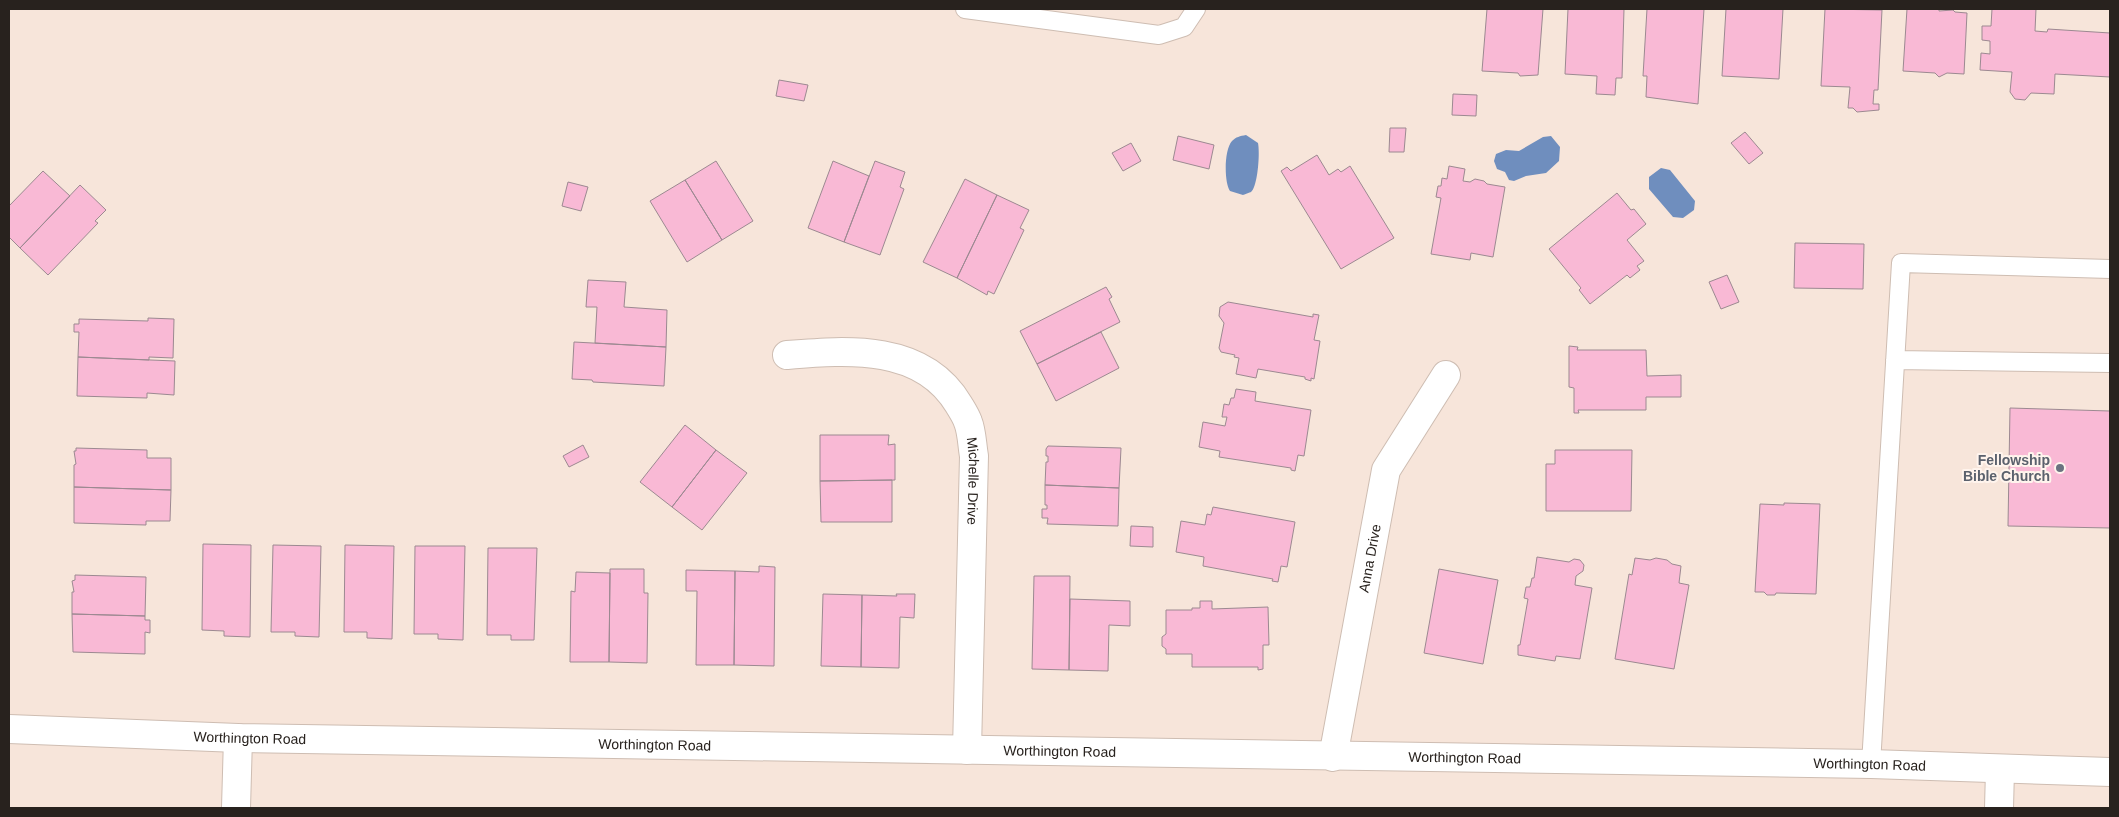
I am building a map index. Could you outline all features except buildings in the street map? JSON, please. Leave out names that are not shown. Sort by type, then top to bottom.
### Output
[{"type":"street","name":"Michelle Drive","points":[[787,355],[847,351],[880,353],[908,361],[950,390],[968,421],[974,456],[967,750]]},
{"type":"street","name":"Anna Drive","points":[[1333,757],[1386,470],[1446,375]]},
{"type":"street","name":"Worthington Road","points":[[9,729],[238,738],[1333,757],[1871,764],[2000,770],[2110,772]]},
{"type":"street","points":[[236,808],[238,738]]},
{"type":"street","points":[[1999,808],[2000,770]]},
{"type":"lane","points":[[965,9],[1159,35],[1184,27],[1196,9]]},
{"type":"lane","points":[[1871,764],[1901,263],[2110,268]]},
{"type":"lane","points":[[1894,360],[2110,363]]},
{"type":"water","points":[[1246,135],[1258,143],[1259,161],[1253,189],[1251,192],[1243,195],[1230,191],[1226,166],[1229,145],[1238,137]]},
{"type":"water","points":[[1551,136],[1560,147],[1559,161],[1546,173],[1526,176],[1514,181],[1509,180],[1505,172],[1497,169],[1494,161],[1496,154],[1506,150],[1519,151],[1543,137]]},
{"type":"water","points":[[1661,168],[1670,170],[1695,201],[1694,210],[1683,218],[1673,217],[1649,189],[1649,177]]},
{"type":"place","name":"Fellowship Bible Church","points":[[2060,468]]}]
